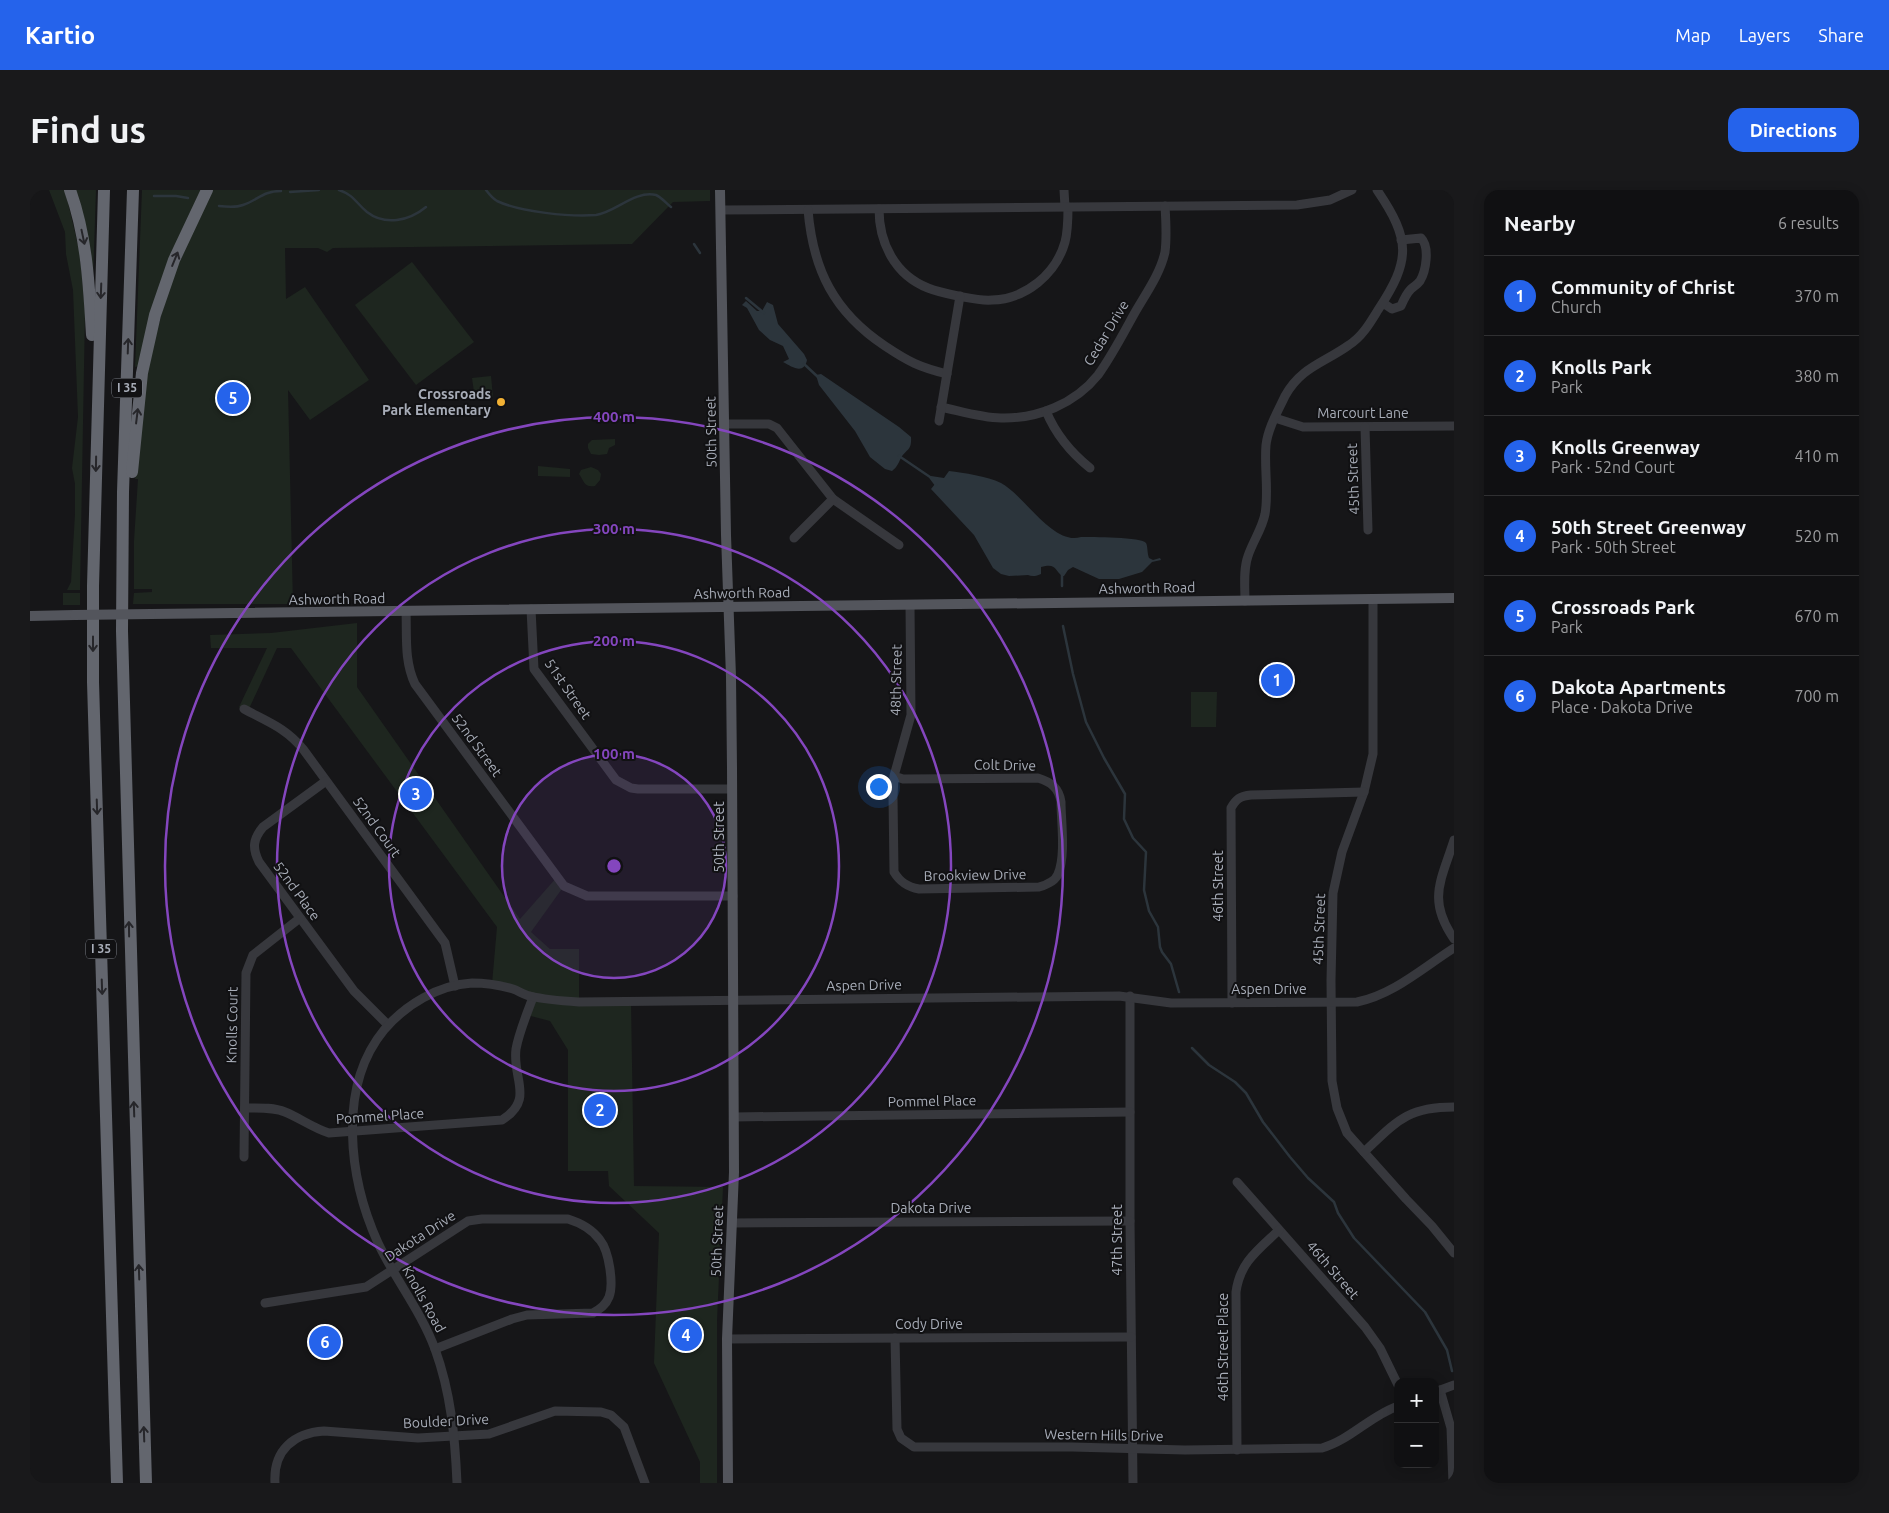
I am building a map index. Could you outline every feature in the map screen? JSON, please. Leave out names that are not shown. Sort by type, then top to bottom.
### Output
[{"type":"highway","points":[[70,190],[77,209],[89,276],[97,416]]},
{"type":"highway","name":"I 35","points":[[104,190],[93,586],[93,682],[117,1483]]},
{"type":"highway","name":"I 35","points":[[133,190],[123,492],[122,587],[132,1052],[146,1483]]},
{"type":"highway","points":[[122,587],[135,430],[142,373],[155,316],[174,260],[207,190]]},
{"type":"main road","name":"50th Street","points":[[720,190],[733,896],[734,1117],[727,1339],[728,1483]]},
{"type":"main road","name":"Ashworth Road","points":[[30,616],[1454,598]]},
{"type":"street","points":[[880,209],[882,236],[888,252],[902,271],[914,281],[929,289],[960,296],[993,300],[1009,298],[1024,292],[1038,283],[1050,271],[1059,257],[1065,241],[1066,207],[1064,190]]},
{"type":"street","points":[[721,210],[1297,205],[1330,200],[1352,190]]},
{"type":"street","points":[[1245,601],[1248,557],[1265,513],[1266,444],[1274,418],[1292,386],[1302,374],[1355,341],[1364,331],[1383,303],[1400,271],[1402,254],[1400,229],[1393,214],[1377,190]]},
{"type":"street","name":"Cedar Drive","points":[[941,407],[1000,418],[1024,417],[1059,406],[1079,393],[1097,376],[1157,273],[1164,254],[1167,236],[1165,206]]},
{"type":"street","points":[[808,210],[812,243],[821,274],[847,315],[871,337],[908,361],[921,367],[947,374]]},
{"type":"street","points":[[1383,303],[1392,309],[1401,306],[1406,295],[1422,278],[1426,253],[1424,241],[1421,238],[1401,240]]},
{"type":"street","points":[[938,421],[960,296]]},
{"type":"street","points":[[1046,411],[1051,424],[1064,444],[1090,468]]},
{"type":"street","name":"Marcourt Lane","points":[[1274,418],[1303,427],[1454,426]]},
{"type":"street","points":[[724,424],[770,424],[777,428],[833,499],[899,544]]},
{"type":"street","name":"45th Street","points":[[1365,427],[1368,530]]},
{"type":"street","points":[[794,538],[833,499]]},
{"type":"street","name":"45th Street","points":[[1373,599],[1374,739],[1370,771],[1342,852],[1333,893],[1332,1081],[1339,1114],[1347,1133],[1432,1226],[1454,1253]]},
{"type":"street","name":"48th Street","points":[[894,872],[892,797],[894,776],[910,715],[910,605]]},
{"type":"street","name":"51st Street","points":[[531,610],[534,669],[612,774],[622,784],[638,789],[732,789]]},
{"type":"street","name":"52nd Street","points":[[406,611],[407,663],[415,684],[561,883],[568,889],[587,896],[733,896]]},
{"type":"street","name":"52nd Court","points":[[244,710],[282,729],[294,738],[445,943],[455,986]]},
{"type":"street","name":"Colt Drive","points":[[894,776],[903,779],[1038,778],[1051,783],[1060,795],[1061,802],[1061,856],[1058,874]]},
{"type":"street","name":"52nd Place","points":[[326,781],[263,827],[254,843],[255,853],[259,862],[354,991],[388,1025]]},
{"type":"street","name":"46th Street","points":[[1232,1002],[1231,808],[1236,800],[1243,795],[1251,794],[1364,792]]},
{"type":"street","points":[[1454,840],[1441,876],[1438,904],[1442,918],[1454,939]]},
{"type":"street","name":"Brookview Drive","points":[[894,872],[898,879],[905,884],[919,889],[1039,887],[1047,885],[1058,874]]},
{"type":"street","name":"Knolls Court","points":[[244,1157],[246,973],[249,961],[258,950],[300,918]]},
{"type":"street","name":"Aspen Drive","points":[[353,1131],[353,1103],[359,1076],[371,1047],[388,1025],[417,1002],[455,986],[492,984],[533,997],[579,1002],[1130,996],[1171,1003],[1357,1002],[1372,999],[1392,989],[1454,948]]},
{"type":"street","name":"47th Street","points":[[1130,996],[1133,1483]]},
{"type":"street","name":"Pommel Place","points":[[245,1108],[284,1111],[317,1129],[329,1133],[502,1120],[512,1114],[520,1096],[516,1055],[517,1046],[533,997]]},
{"type":"street","points":[[1364,1152],[1389,1129],[1410,1114],[1432,1107],[1454,1107]]},
{"type":"street","name":"Pommel Place","points":[[734,1117],[1130,1112]]},
{"type":"street","name":"Knolls Road","points":[[353,1131],[354,1157],[365,1208],[378,1242],[435,1348],[446,1384],[455,1436],[457,1483]]},
{"type":"street","name":"46th Street","points":[[1237,1182],[1365,1327],[1380,1348],[1395,1378]]},
{"type":"street","name":"Dakota Drive","points":[[266,1303],[366,1287],[468,1221],[482,1219],[561,1219],[578,1222],[591,1230],[601,1241],[608,1255],[611,1288],[606,1302],[600,1309],[593,1313],[527,1314],[435,1348]]},
{"type":"street","name":"Dakota Drive","points":[[732,1223],[1130,1222]]},
{"type":"street","name":"46th Street Place","points":[[1237,1450],[1236,1292],[1238,1281],[1247,1260],[1279,1230]]},
{"type":"street","name":"Cody Drive","points":[[727,1339],[1131,1337]]},
{"type":"street","name":"Western Hills Drive","points":[[896,1338],[897,1429],[901,1438],[914,1447],[1072,1447],[1133,1450],[1310,1448],[1328,1446],[1350,1435],[1384,1411],[1394,1407]]},
{"type":"street","points":[[1439,1391],[1454,1385]]},
{"type":"street","points":[[1439,1394],[1452,1428],[1452,1483]]},
{"type":"street","name":"Boulder Drive","points":[[275,1483],[275,1470],[280,1455],[293,1440],[310,1432],[324,1431],[418,1438],[489,1434],[555,1411],[601,1412],[611,1415],[624,1427],[646,1483]]},
{"type":"shaded area","points":[[49,190],[65,190],[80,254],[85,312],[80,590],[67,590],[71,582],[75,514],[75,484],[72,468],[78,417],[73,290],[66,254],[65,232]]},
{"type":"shaded area","points":[[74,190],[96,190],[93,280]]},
{"type":"shaded area","points":[[142,190],[202,190],[139,366],[135,367]]},
{"type":"shaded area","points":[[212,190],[710,190],[710,201],[673,202],[632,244],[333,248],[327,252],[318,248],[285,248],[286,299],[305,287],[369,380],[310,420],[288,390],[293,604],[133,604],[134,593],[152,592],[152,589],[134,589],[134,541],[138,479],[135,479],[147,368],[170,283]]},
{"type":"shaded area","points":[[412,262],[474,342],[416,385],[355,305]]},
{"type":"shaded area","points":[[746,301],[757,311],[762,311],[767,302],[773,305],[778,324],[807,360],[803,367],[800,369],[783,362],[789,359],[783,346],[770,340],[759,330],[747,308],[742,305]]},
{"type":"shaded area","points":[[821,374],[911,437],[910,447],[892,471],[885,469],[870,457],[855,431],[819,385],[816,375]]},
{"type":"shaded area","points":[[491,376],[493,397],[475,399],[472,378]]},
{"type":"shaded area","points":[[615,439],[615,445],[609,448],[607,454],[591,454],[588,448],[588,444],[592,440]]},
{"type":"shaded area","points":[[538,466],[570,469],[570,477],[538,476]]},
{"type":"shaded area","points":[[591,467],[598,470],[601,474],[600,480],[595,486],[586,485],[579,474],[581,470]]},
{"type":"shaded area","points":[[949,471],[982,477],[1001,483],[1010,489],[1049,527],[1060,534],[1070,538],[1116,538],[1143,541],[1147,545],[1149,558],[1153,560],[1160,558],[1161,560],[1152,562],[1142,572],[1119,579],[1099,579],[1073,567],[1062,576],[1050,566],[1041,567],[1041,574],[1036,576],[1009,576],[1001,574],[993,568],[974,535],[931,489],[935,484],[931,476],[944,478]]},
{"type":"shaded area","points":[[63,593],[80,593],[80,605],[63,605]]},
{"type":"shaded area","points":[[357,623],[357,687],[520,919],[557,877],[564,886],[531,932],[550,949],[579,949],[579,1002],[631,1002],[634,1186],[723,1187],[717,1321],[717,1483],[700,1483],[700,1462],[654,1363],[659,1233],[609,1186],[608,1171],[568,1171],[568,1050],[550,1021],[527,1015],[533,997],[492,984],[497,927],[291,648],[277,648],[248,711],[239,707],[267,648],[211,648],[210,635],[271,633]]},
{"type":"shaded area","points":[[1191,692],[1217,692],[1216,727],[1191,727]]},
{"type":"waterway","points":[[290,192],[319,190]]},
{"type":"waterway","points":[[339,190],[352,197],[367,212],[381,219],[397,220],[405,218],[426,207]]},
{"type":"waterway","points":[[486,190],[495,200],[507,205],[532,211],[559,214],[596,215],[648,194],[658,196],[671,207]]},
{"type":"waterway","points":[[219,206],[240,206],[265,194],[281,191]]},
{"type":"waterway","points":[[154,196],[188,198]]},
{"type":"waterway","points":[[694,244],[700,253]]},
{"type":"waterway","points":[[746,298],[764,313]]},
{"type":"waterway","points":[[804,364],[818,377]]},
{"type":"waterway","points":[[899,456],[930,477],[936,485]]},
{"type":"waterway","points":[[1062,574],[1062,586]]},
{"type":"waterway","points":[[1063,626],[1086,722],[1125,794],[1124,819],[1133,838],[1146,852],[1144,890],[1149,911],[1158,927],[1160,947],[1171,964],[1179,992]]},
{"type":"waterway","points":[[1192,1048],[1209,1065],[1235,1082],[1246,1093],[1263,1122],[1290,1157],[1308,1178],[1334,1202],[1338,1213],[1354,1238],[1425,1312],[1447,1350],[1452,1371]]},
{"type":"place","name":"Crossroads Park","points":[[233,398]]},
{"type":"place","name":"Crossroads Park Elementary","points":[[501,402]]},
{"type":"place","name":"Community of Christ","points":[[1277,680]]},
{"type":"place","name":"Knolls Greenway","points":[[416,794]]},
{"type":"place","name":"Knolls Park","points":[[600,1110]]},
{"type":"place","name":"50th Street Greenway","points":[[686,1335]]},
{"type":"place","name":"Dakota Apartments","points":[[325,1342]]}]
